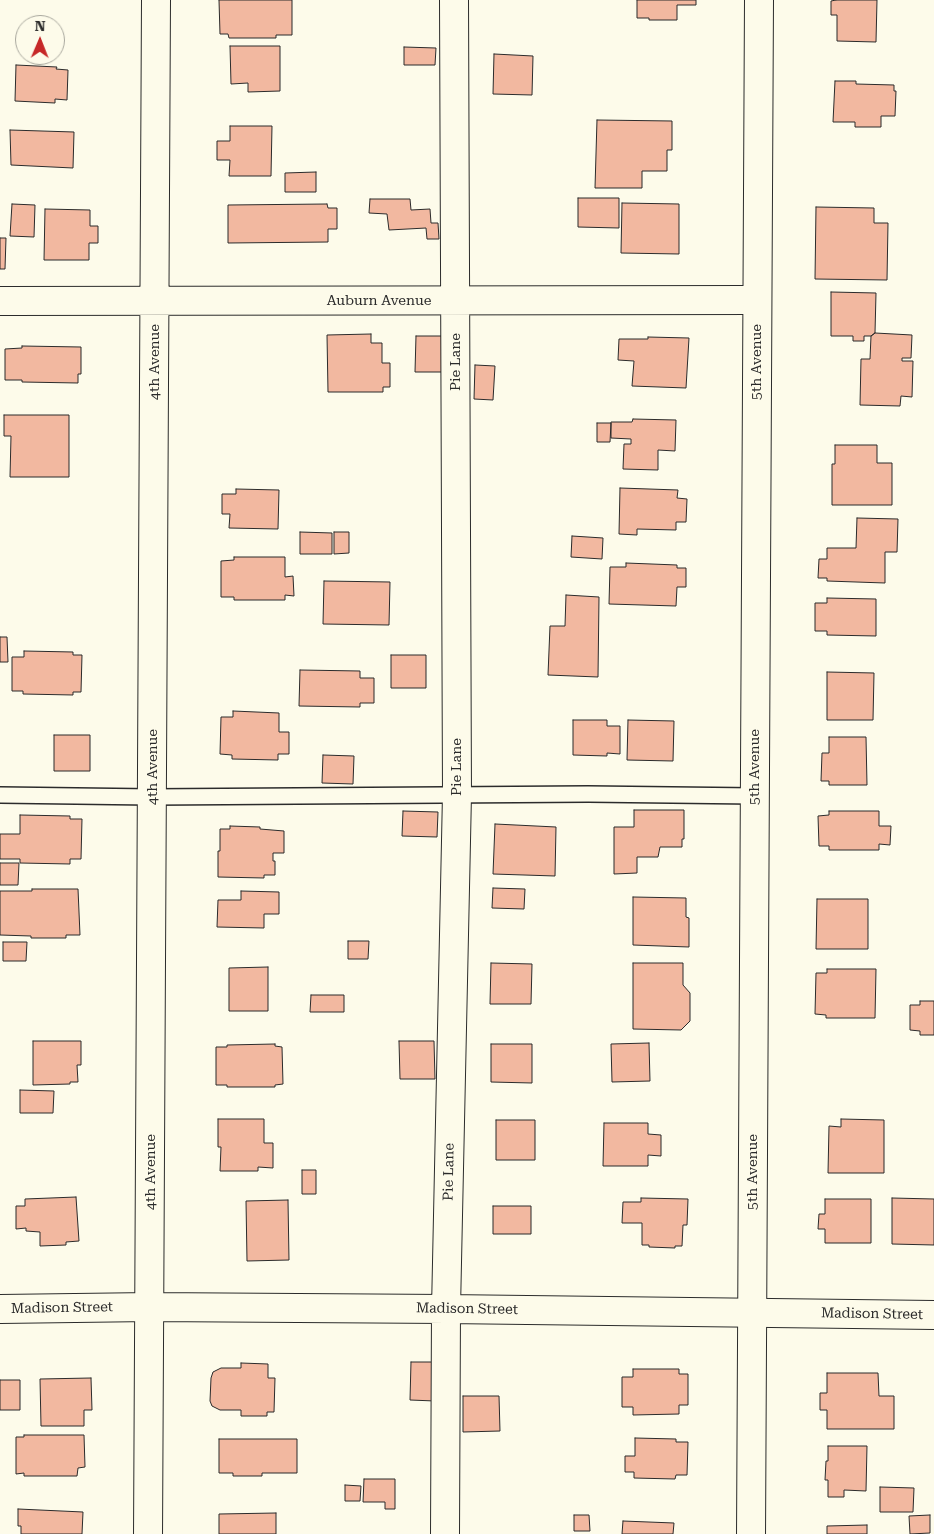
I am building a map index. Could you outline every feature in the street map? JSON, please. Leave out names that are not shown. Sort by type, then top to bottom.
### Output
[{"type":"street","name":"4th Avenue","points":[[148,1534],[156,0]]},
{"type":"street","name":"Pie Lane","points":[[445,1534],[446,1308],[457,794],[454,0]]},
{"type":"street","name":"5th Avenue","points":[[750,1534],[759,0]]},
{"type":"street","name":"Auburn Avenue","points":[[0,301],[757,300]]},
{"type":"street","name":"Madison Street","points":[[0,1309],[150,1307],[446,1308],[934,1315]]},
{"type":"lane","points":[[0,795],[152,797],[457,794],[755,796]]},
{"type":"building","points":[[219,0],[292,0],[292,35],[276,35],[276,38],[229,38],[228,34],[220,34]]},
{"type":"building","points":[[637,0],[696,0],[696,5],[677,5],[677,20],[649,20],[649,18],[637,18]]},
{"type":"building","points":[[877,0],[876,42],[837,41],[837,15],[831,15],[831,1]]},
{"type":"building","points":[[230,46],[280,46],[280,91],[248,92],[248,83],[231,84]]},
{"type":"building","points":[[404,47],[436,48],[435,65],[404,65]]},
{"type":"building","points":[[494,54],[533,56],[532,95],[493,94]]},
{"type":"building","points":[[16,65],[57,67],[56,69],[68,70],[67,100],[55,99],[55,103],[15,101]]},
{"type":"building","points":[[835,81],[856,81],[856,84],[894,85],[894,91],[896,91],[895,116],[881,116],[881,127],[855,127],[855,122],[833,122]]},
{"type":"building","points":[[597,120],[672,121],[672,150],[667,150],[667,171],[642,171],[642,188],[595,188]]},
{"type":"building","points":[[230,126],[272,126],[271,176],[229,176],[230,160],[217,160],[217,141],[230,141]]},
{"type":"building","points":[[10,130],[74,132],[73,168],[11,165]]},
{"type":"building","points":[[316,172],[316,192],[285,192],[285,173]]},
{"type":"building","points":[[578,198],[619,198],[619,228],[578,227]]},
{"type":"building","points":[[370,199],[410,199],[411,210],[430,209],[431,223],[438,223],[439,239],[427,239],[426,228],[389,230],[387,214],[369,213]]},
{"type":"building","points":[[622,203],[679,204],[679,254],[621,253]]},
{"type":"building","points":[[12,204],[35,205],[34,237],[10,236]]},
{"type":"building","points":[[327,204],[328,208],[337,208],[337,229],[328,229],[328,242],[228,243],[228,205]]},
{"type":"building","points":[[816,207],[874,208],[874,223],[888,223],[887,280],[815,279]]},
{"type":"building","points":[[45,209],[90,210],[90,226],[98,226],[98,243],[89,243],[89,260],[44,260]]},
{"type":"building","points":[[0,238],[6,238],[5,269],[0,269]]},
{"type":"building","points":[[831,292],[876,293],[875,333],[871,336],[864,336],[864,341],[853,341],[853,336],[831,336]]},
{"type":"building","points":[[875,333],[912,335],[911,358],[902,358],[902,361],[913,361],[912,397],[901,396],[900,406],[860,405],[861,359],[870,359],[871,336]]},
{"type":"building","points":[[371,334],[371,343],[382,343],[382,363],[390,363],[390,387],[383,387],[383,392],[328,392],[327,335]]},
{"type":"building","points":[[416,336],[444,336],[443,372],[415,372]]},
{"type":"building","points":[[648,337],[689,338],[686,388],[632,386],[634,361],[618,360],[619,339],[648,339]]},
{"type":"building","points":[[22,346],[81,347],[81,374],[78,374],[78,383],[5,380],[5,349],[22,348]]},
{"type":"building","points":[[475,365],[495,366],[493,400],[474,399]]},
{"type":"building","points":[[4,415],[69,415],[69,477],[10,477],[11,436],[4,436]]},
{"type":"building","points":[[633,419],[676,420],[675,451],[658,450],[658,470],[623,469],[624,444],[631,444],[631,439],[611,438],[611,422],[632,422]]},
{"type":"building","points":[[597,423],[611,423],[610,442],[597,442]]},
{"type":"building","points":[[835,445],[877,445],[877,463],[892,463],[892,505],[832,505],[832,464],[835,464]]},
{"type":"building","points":[[620,488],[678,490],[677,498],[687,499],[686,522],[676,522],[676,530],[637,529],[637,535],[619,534]]},
{"type":"building","points":[[236,489],[279,490],[278,529],[229,528],[230,514],[222,514],[222,494],[236,494]]},
{"type":"building","points":[[857,518],[898,519],[897,552],[885,552],[885,583],[827,581],[827,578],[818,578],[819,559],[827,559],[827,548],[856,548]]},
{"type":"building","points":[[300,532],[332,533],[332,554],[300,554]]},
{"type":"building","points":[[334,532],[349,532],[349,553],[334,554]]},
{"type":"building","points":[[572,536],[603,538],[602,559],[571,557]]},
{"type":"building","points":[[234,557],[285,557],[285,577],[293,576],[294,596],[285,595],[285,600],[234,600],[234,597],[221,597],[221,561],[234,560]]},
{"type":"building","points":[[626,563],[677,565],[677,568],[686,568],[686,587],[677,587],[676,606],[609,604],[610,567],[626,567]]},
{"type":"building","points":[[324,581],[390,582],[389,625],[323,624]]},
{"type":"building","points":[[566,595],[599,597],[598,677],[548,675],[550,626],[565,626]]},
{"type":"building","points":[[827,598],[876,599],[876,636],[827,635],[827,631],[815,631],[815,603],[827,603]]},
{"type":"building","points":[[0,637],[7,637],[8,662],[0,662]]},
{"type":"building","points":[[24,651],[73,652],[73,655],[82,655],[81,692],[73,692],[73,695],[23,694],[23,691],[12,691],[12,657],[24,657]]},
{"type":"building","points":[[391,655],[426,655],[426,688],[391,688]]},
{"type":"building","points":[[300,670],[360,671],[360,678],[374,678],[374,703],[360,703],[360,707],[299,706]]},
{"type":"building","points":[[827,672],[874,673],[873,720],[827,720]]},
{"type":"building","points":[[233,711],[279,713],[279,732],[289,732],[289,754],[278,754],[278,760],[232,759],[232,755],[220,754],[221,717],[233,717]]},
{"type":"building","points":[[573,720],[607,720],[607,726],[620,726],[620,754],[607,753],[607,756],[573,755]]},
{"type":"building","points":[[628,720],[674,721],[673,761],[627,760]]},
{"type":"building","points":[[54,735],[90,735],[90,771],[54,771]]},
{"type":"building","points":[[829,737],[866,737],[867,785],[829,785],[829,781],[821,781],[822,753],[829,753]]},
{"type":"building","points":[[323,755],[354,756],[353,784],[322,783]]},
{"type":"building","points":[[634,810],[684,810],[684,839],[682,839],[682,847],[660,847],[658,857],[637,857],[637,873],[614,874],[614,827],[634,827]]},
{"type":"building","points":[[403,811],[438,812],[437,837],[402,836]]},
{"type":"building","points":[[829,811],[879,811],[879,826],[891,826],[890,845],[879,844],[879,850],[829,850],[829,846],[819,846],[818,816],[829,815]]},
{"type":"building","points":[[20,815],[70,816],[70,819],[82,819],[81,859],[70,859],[70,864],[20,863],[20,859],[0,859],[0,834],[20,834]]},
{"type":"building","points":[[495,824],[556,827],[555,876],[493,874]]},
{"type":"building","points":[[230,826],[260,827],[260,829],[284,831],[284,853],[273,853],[275,875],[264,875],[264,878],[218,877],[220,829],[230,829]]},
{"type":"building","points":[[0,863],[19,863],[18,885],[0,885]]},
{"type":"building","points":[[493,888],[525,889],[524,909],[492,908]]},
{"type":"building","points":[[32,889],[78,889],[80,935],[66,935],[66,938],[31,938],[31,936],[0,935],[0,891],[32,891]]},
{"type":"building","points":[[241,891],[279,892],[279,914],[264,914],[264,928],[217,927],[218,900],[241,900]]},
{"type":"building","points":[[633,897],[686,898],[686,917],[689,918],[689,947],[633,945]]},
{"type":"building","points":[[817,899],[868,899],[868,949],[816,949]]},
{"type":"building","points":[[348,941],[369,941],[368,959],[348,959]]},
{"type":"building","points":[[3,942],[27,942],[26,961],[3,961]]},
{"type":"building","points":[[491,963],[532,964],[531,1004],[490,1004]]},
{"type":"building","points":[[633,963],[683,963],[683,985],[690,993],[690,1021],[681,1030],[633,1029]]},
{"type":"building","points":[[268,967],[268,1011],[229,1011],[229,968]]},
{"type":"building","points":[[827,969],[876,969],[875,1018],[826,1018],[826,1015],[815,1014],[816,973],[827,973]]},
{"type":"building","points":[[311,995],[344,995],[344,1012],[310,1012]]},
{"type":"building","points":[[920,1001],[934,1001],[934,1035],[920,1035],[920,1031],[910,1030],[910,1005],[920,1005]]},
{"type":"building","points":[[33,1041],[81,1041],[81,1065],[77,1065],[78,1082],[33,1085]]},
{"type":"building","points":[[399,1041],[434,1041],[435,1079],[400,1079]]},
{"type":"building","points":[[649,1043],[650,1081],[612,1082],[611,1044]]},
{"type":"building","points":[[275,1044],[275,1046],[282,1047],[283,1084],[275,1085],[275,1087],[227,1087],[227,1085],[216,1085],[216,1047]]},
{"type":"building","points":[[491,1044],[532,1044],[532,1083],[491,1082]]},
{"type":"building","points":[[20,1090],[54,1091],[53,1113],[20,1113]]},
{"type":"building","points":[[218,1119],[264,1119],[264,1143],[273,1143],[273,1168],[258,1167],[258,1171],[220,1171],[221,1147],[218,1147]]},
{"type":"building","points":[[841,1119],[884,1120],[884,1173],[828,1173],[829,1126],[841,1127]]},
{"type":"building","points":[[496,1120],[535,1120],[535,1160],[496,1160]]},
{"type":"building","points":[[604,1123],[648,1123],[648,1134],[661,1135],[661,1156],[648,1155],[648,1166],[603,1166]]},
{"type":"building","points":[[302,1170],[316,1170],[316,1194],[302,1194]]},
{"type":"building","points":[[76,1197],[79,1241],[66,1242],[66,1245],[40,1246],[40,1232],[26,1231],[26,1228],[16,1229],[16,1206],[25,1206],[25,1199]]},
{"type":"building","points":[[641,1198],[688,1199],[687,1225],[683,1225],[682,1246],[675,1246],[675,1248],[642,1245],[642,1223],[622,1223],[623,1202],[641,1202]]},
{"type":"building","points":[[892,1198],[934,1199],[934,1245],[892,1244]]},
{"type":"building","points":[[825,1199],[871,1199],[871,1243],[825,1243],[825,1229],[818,1229],[819,1214],[825,1214]]},
{"type":"building","points":[[288,1200],[289,1260],[247,1261],[246,1201]]},
{"type":"building","points":[[493,1206],[531,1206],[531,1234],[493,1234]]},
{"type":"building","points":[[411,1362],[435,1362],[435,1401],[410,1400]]},
{"type":"building","points":[[241,1363],[268,1364],[268,1378],[275,1378],[274,1412],[267,1412],[267,1416],[241,1416],[241,1410],[220,1410],[212,1406],[210,1401],[213,1372],[221,1368],[241,1368]]},
{"type":"building","points":[[633,1369],[679,1369],[679,1374],[688,1374],[688,1405],[679,1405],[679,1414],[633,1415],[633,1407],[622,1407],[622,1377],[633,1377]]},
{"type":"building","points":[[827,1373],[878,1373],[879,1396],[894,1396],[894,1429],[827,1429],[827,1410],[820,1410],[820,1393],[827,1393]]},
{"type":"building","points":[[91,1378],[92,1410],[84,1410],[84,1426],[41,1426],[40,1379]]},
{"type":"building","points":[[0,1380],[20,1380],[20,1410],[0,1410]]},
{"type":"building","points":[[463,1396],[499,1396],[500,1431],[463,1432]]},
{"type":"building","points":[[24,1435],[84,1435],[85,1467],[78,1468],[77,1476],[24,1476],[24,1473],[16,1474],[16,1437],[24,1437]]},
{"type":"building","points":[[635,1438],[676,1439],[676,1442],[688,1442],[687,1475],[676,1475],[675,1479],[634,1478],[634,1472],[625,1472],[625,1456],[635,1456]]},
{"type":"building","points":[[219,1439],[297,1439],[297,1473],[262,1473],[262,1476],[233,1476],[233,1473],[219,1473]]},
{"type":"building","points":[[828,1446],[867,1446],[866,1491],[844,1490],[844,1497],[828,1497],[828,1480],[825,1480]]},
{"type":"building","points":[[364,1479],[395,1479],[395,1509],[385,1509],[385,1502],[363,1502]]},
{"type":"building","points":[[345,1485],[361,1486],[360,1501],[345,1501]]},
{"type":"building","points":[[880,1487],[914,1488],[913,1512],[880,1512]]},
{"type":"building","points":[[18,1509],[83,1512],[82,1534],[21,1534],[21,1526],[18,1526]]},
{"type":"building","points":[[276,1513],[276,1534],[219,1534],[219,1514]]},
{"type":"building","points":[[574,1515],[589,1515],[590,1531],[574,1531]]},
{"type":"building","points":[[930,1515],[930,1533],[910,1534],[909,1516]]},
{"type":"building","points":[[623,1521],[674,1523],[673,1534],[622,1534]]},
{"type":"building","points":[[867,1525],[867,1534],[827,1534],[827,1526]]}]
